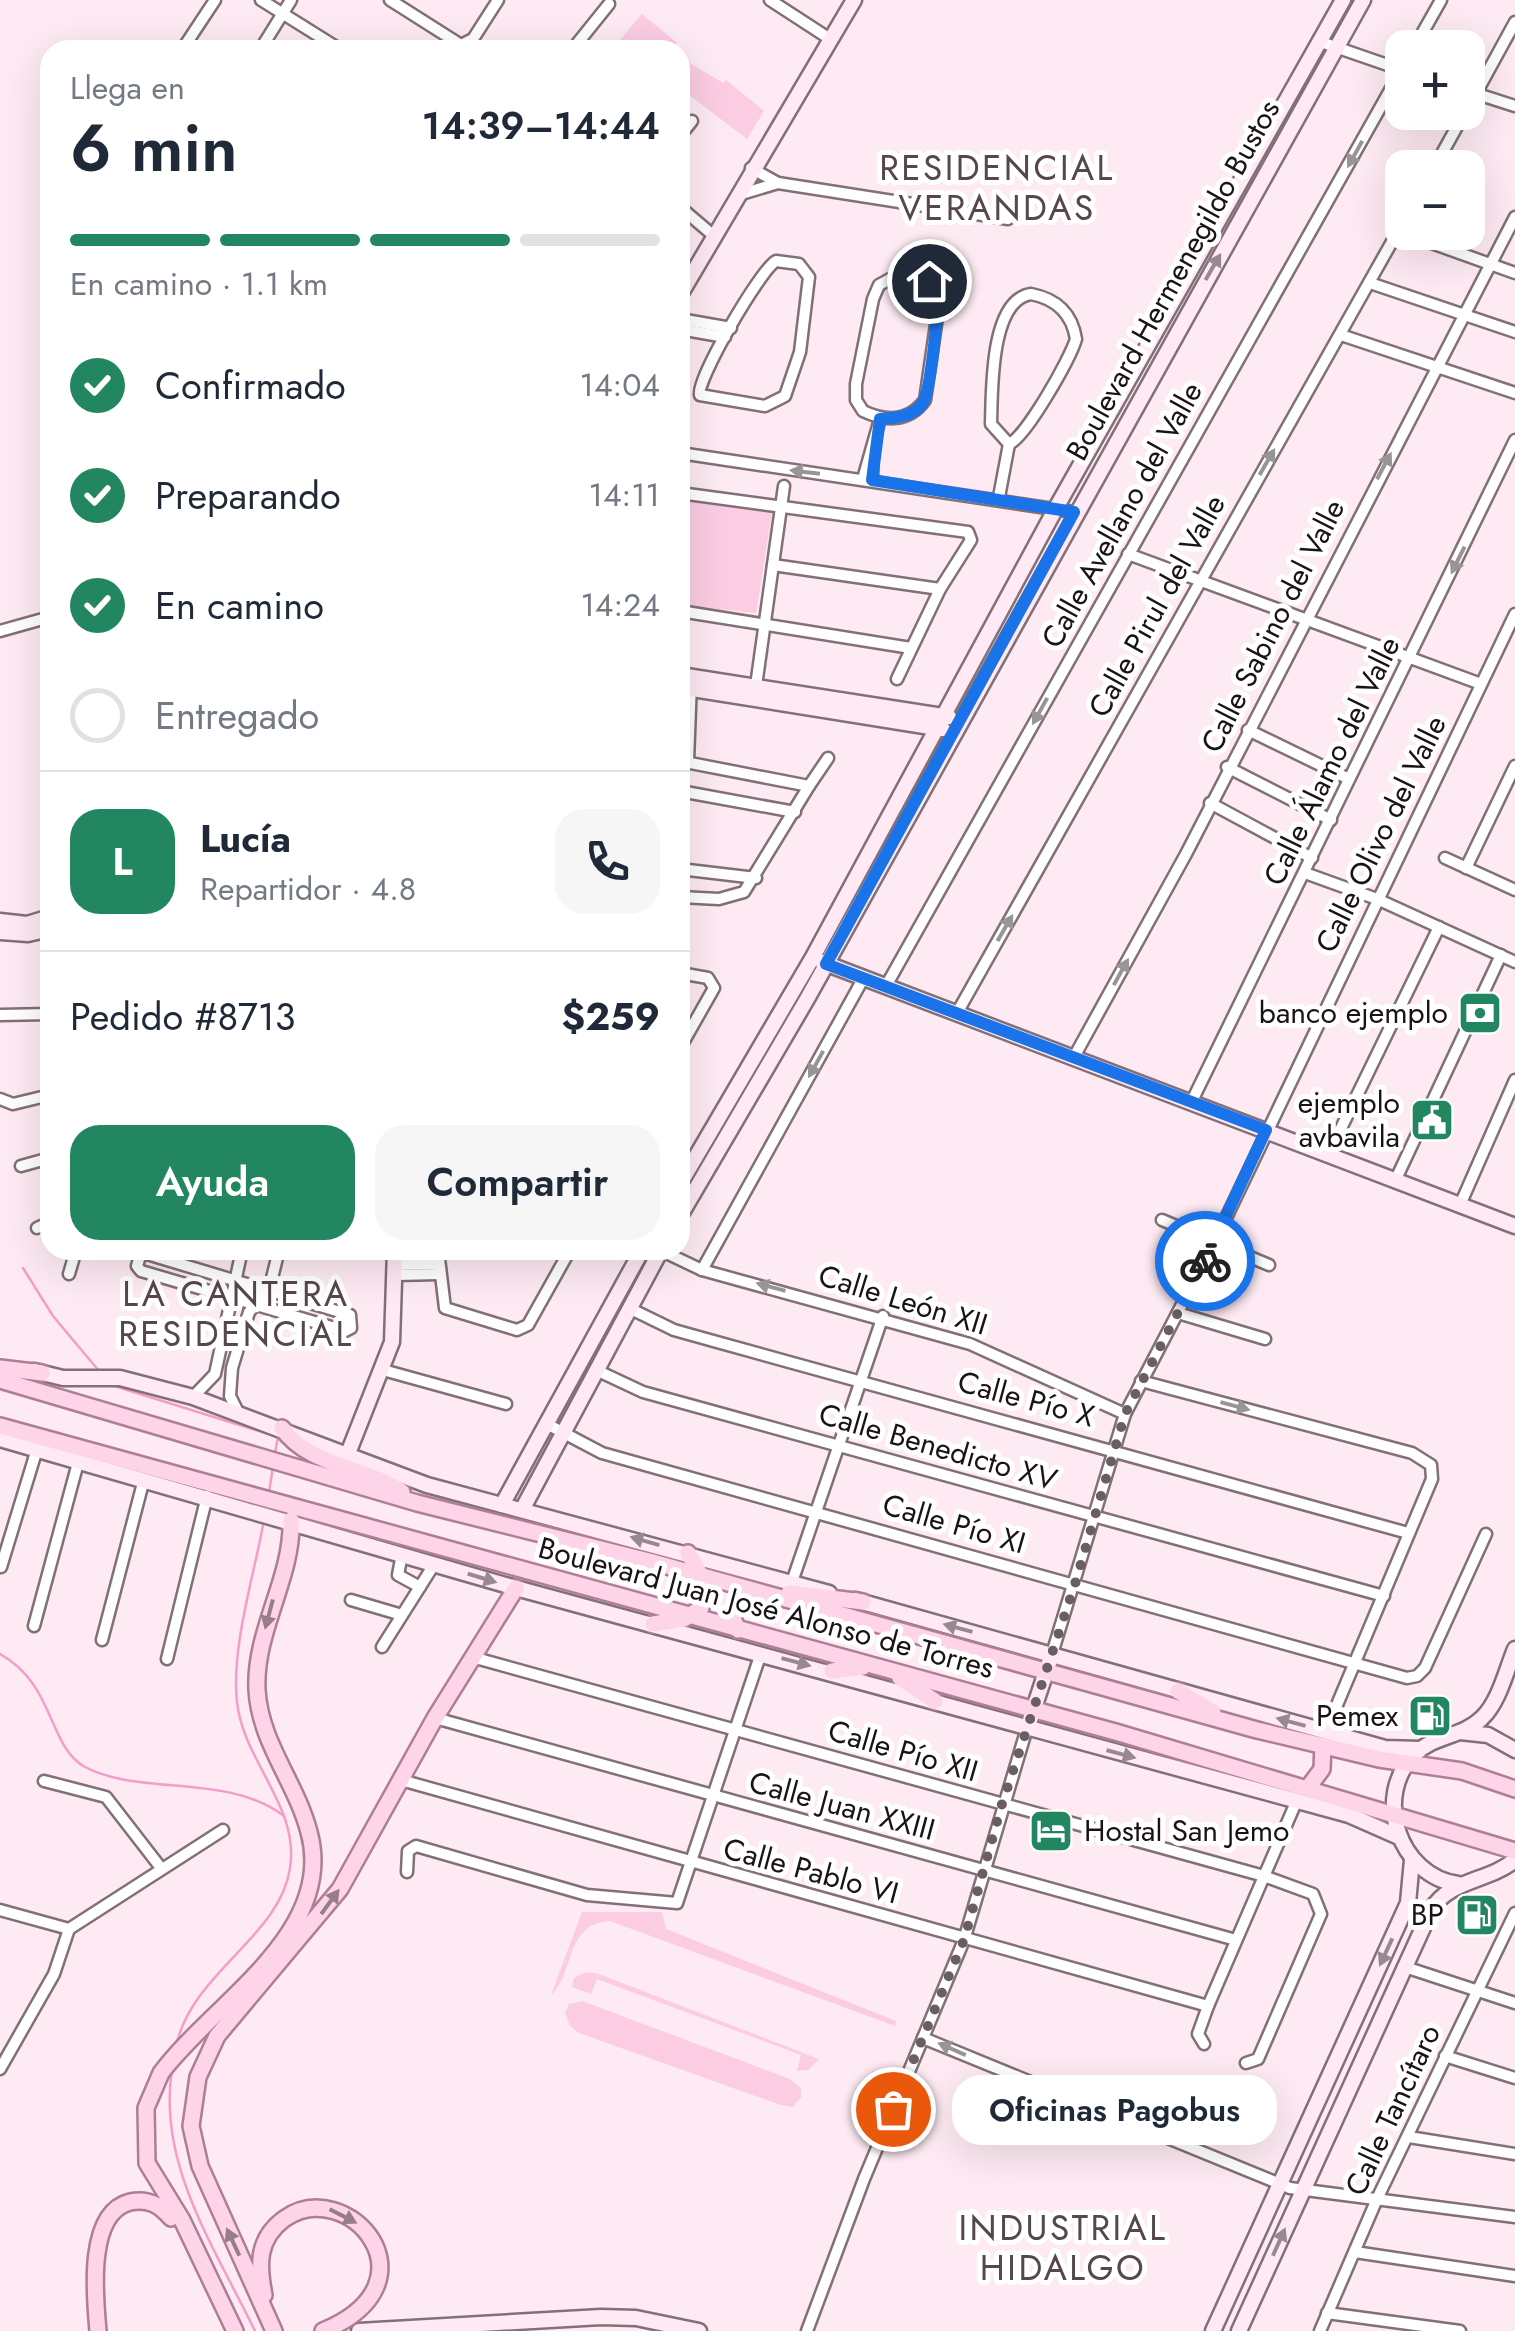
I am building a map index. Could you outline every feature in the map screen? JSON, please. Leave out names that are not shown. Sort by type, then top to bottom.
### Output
[{"type":"main road","points":[[0,1364],[42,1374]]},
{"type":"main road","name":"Boulevard Juan José Alonso de Torres","points":[[0,1380],[417,1503],[759,1593],[1049,1662],[1229,1722],[1325,1738],[1406,1763],[1462,1771],[1515,1789]]},
{"type":"main road","name":"Boulevard Juan José Alonso de Torres","points":[[0,1426],[292,1516],[690,1616],[1033,1710],[1302,1795],[1396,1817],[1514,1859]]},
{"type":"main road","points":[[282,1428],[304,1449],[375,1476],[417,1503]]},
{"type":"main road","points":[[235,2331],[198,2253],[147,2162],[144,2119],[154,2088],[176,2053],[297,1921],[312,1870],[309,1831],[264,1730],[257,1688],[261,1646],[289,1546],[292,1516]]},
{"type":"main road","points":[[653,1624],[690,1616],[701,1608],[706,1594],[702,1577],[688,1553]]},
{"type":"main road","points":[[274,2331],[195,2148],[192,2114],[198,2077],[225,2025],[340,1889],[435,1718],[516,1588]]},
{"type":"main road","points":[[738,1630],[733,1609],[759,1593],[863,1602]]},
{"type":"main road","points":[[832,1672],[870,1666]]},
{"type":"main road","points":[[888,1670],[935,1701]]},
{"type":"main road","points":[[1178,1690],[1229,1722]]},
{"type":"main road","points":[[1325,1738],[1322,1769],[1302,1795],[1349,1815]]},
{"type":"main road","points":[[98,2331],[101,2234],[115,2209],[134,2201],[156,2204],[198,2253]]},
{"type":"main road","points":[[266,2314],[259,2262],[267,2236],[302,2210],[340,2212],[359,2224],[372,2242],[378,2283],[361,2312],[322,2331]]},
{"type":"street","points":[[189,40],[215,0]]},
{"type":"street","points":[[261,0],[325,40]]},
{"type":"street","points":[[266,40],[291,0]]},
{"type":"street","points":[[390,0],[450,40]]},
{"type":"street","points":[[474,40],[498,0]]},
{"type":"street","points":[[770,0],[830,40]]},
{"type":"street","points":[[690,278],[854,0]]},
{"type":"street","name":"Boulevard Hermenegildo Bustos","points":[[690,1198],[819,961],[939,722],[1343,0]]},
{"type":"street","name":"Boulevard Hermenegildo Bustos","points":[[690,1168],[819,961],[957,725],[1363,0]]},
{"type":"street","points":[[1424,30],[1441,0]]},
{"type":"street","points":[[580,40],[609,4]]},
{"type":"street","points":[[1485,71],[1515,22]]},
{"type":"street","points":[[1318,41],[1385,64]]},
{"type":"street","points":[[1485,96],[1515,106]]},
{"type":"street","name":"Calle Avellano del Valle","points":[[886,986],[1385,99]]},
{"type":"street","points":[[752,168],[778,183],[1008,219]]},
{"type":"street","points":[[738,194],[778,183]]},
{"type":"street","points":[[690,216],[714,236]]},
{"type":"street","name":"Calle Sabino del Valle","points":[[1074,1057],[1515,218]]},
{"type":"street","name":"Calle Pirul del Valle","points":[[956,1013],[1388,250]]},
{"type":"street","points":[[1455,250],[1515,273]]},
{"type":"street","points":[[776,261],[794,262],[807,271],[800,352],[785,396],[765,406],[697,393],[728,332],[766,266],[776,261]]},
{"type":"street","points":[[886,280],[932,282],[939,290],[939,304],[924,400],[905,416],[880,419],[863,411],[856,392],[876,289],[886,280]]},
{"type":"street","points":[[1370,283],[1515,332]]},
{"type":"street","points":[[1019,296],[1046,297],[1068,316],[1076,339],[1034,420],[1021,438],[1009,444],[992,424],[999,337],[1009,306],[1019,296]]},
{"type":"street","points":[[690,322],[728,332]]},
{"type":"street","points":[[690,330],[728,332]]},
{"type":"street","points":[[1341,335],[1515,393]]},
{"type":"street","points":[[867,479],[880,419]]},
{"type":"street","name":"Calle Álamo del Valle","points":[[1192,1103],[1515,440]]},
{"type":"street","points":[[999,497],[1009,444]]},
{"type":"street","points":[[690,454],[999,497],[1074,512]]},
{"type":"street","points":[[755,692],[784,486]]},
{"type":"street","points":[[690,494],[968,532],[971,540],[940,590],[897,679]]},
{"type":"street","points":[[1128,554],[1480,684]]},
{"type":"street","points":[[773,565],[940,590]]},
{"type":"street","points":[[690,613],[911,648]]},
{"type":"street","name":"Calle Olivo del Valle","points":[[1049,1662],[1125,1414],[1214,1243],[1515,614]]},
{"type":"street","points":[[0,631],[40,620]]},
{"type":"street","points":[[690,682],[957,725]]},
{"type":"street","points":[[878,712],[910,722],[939,722]]},
{"type":"street","points":[[910,722],[922,734],[926,750]]},
{"type":"street","points":[[1248,730],[1349,779]]},
{"type":"street","points":[[690,897],[729,898],[744,892],[828,758]]},
{"type":"street","points":[[690,762],[809,786]]},
{"type":"street","points":[[1466,868],[1515,766]]},
{"type":"street","points":[[1227,768],[1330,820]]},
{"type":"street","points":[[690,793],[794,812]]},
{"type":"street","points":[[1210,803],[1312,858]]},
{"type":"street","points":[[1445,858],[1515,890]]},
{"type":"street","points":[[690,869],[756,878]]},
{"type":"street","points":[[1305,873],[1440,926],[1515,962]]},
{"type":"street","points":[[0,920],[40,925]]},
{"type":"street","points":[[1328,1153],[1440,926]]},
{"type":"street","points":[[0,932],[28,934],[40,929]]},
{"type":"street","points":[[1396,1179],[1501,955]]},
{"type":"street","points":[[819,961],[1515,1226]]},
{"type":"street","points":[[690,974],[704,976],[714,988],[690,1030]]},
{"type":"street","points":[[702,1270],[863,978]]},
{"type":"street","points":[[0,1015],[40,1014]]},
{"type":"street","points":[[1460,1205],[1515,1080]]},
{"type":"street","points":[[0,1099],[13,1104],[40,1097]]},
{"type":"street","points":[[21,1166],[40,1161]]},
{"type":"street","points":[[1162,1220],[1269,1265]]},
{"type":"street","points":[[69,1274],[73,1260]]},
{"type":"street","points":[[139,1260],[137,1266],[233,1298],[345,1331],[351,1328],[350,1315],[167,1260]]},
{"type":"street","points":[[193,1396],[216,1374],[239,1260]]},
{"type":"street","points":[[237,1410],[230,1379],[254,1304],[269,1290],[277,1260]]},
{"type":"street","points":[[438,1260],[441,1302],[450,1312],[519,1330],[536,1313],[565,1260]]},
{"type":"street","points":[[502,1505],[636,1260]]},
{"type":"street","points":[[522,1510],[656,1260]]},
{"type":"street","name":"Calle León XII","points":[[682,1260],[702,1270],[882,1316],[988,1350],[1125,1414]]},
{"type":"street","points":[[346,1456],[383,1370],[395,1328],[395,1263],[438,1269]]},
{"type":"street","name":"Calle Pío X","points":[[632,1310],[674,1330],[1408,1533]]},
{"type":"street","points":[[1178,1314],[1264,1339]]},
{"type":"street","points":[[792,1582],[882,1316]]},
{"type":"street","points":[[383,1370],[506,1404]]},
{"type":"street","name":"Calle Benedicto XV","points":[[596,1370],[644,1392],[1384,1596]]},
{"type":"street","name":"Boulevard Juan José Alonso de Torres","points":[[42,1374],[104,1378],[193,1396],[427,1486],[863,1602],[1049,1662],[1178,1690],[1325,1738],[1420,1750]]},
{"type":"street","points":[[1141,1381],[1412,1453],[1432,1469],[1325,1738]]},
{"type":"street","name":"Calle Pío XI","points":[[545,1423],[602,1453],[1401,1677],[1421,1674],[1486,1534]]},
{"type":"street","name":"Boulevard Juan José Alonso de Torres","points":[[0,1439],[207,1496],[252,1502]]},
{"type":"street","points":[[0,1568],[37,1449]]},
{"type":"street","points":[[34,1626],[79,1459]]},
{"type":"street","points":[[102,1640],[144,1478]]},
{"type":"street","points":[[167,1659],[207,1496]]},
{"type":"street","name":"Boulevard Juan José Alonso de Torres","points":[[292,1516],[516,1588],[1027,1728],[1302,1795]]},
{"type":"street","points":[[402,1554],[398,1575],[420,1587]]},
{"type":"street","points":[[382,1647],[435,1564]]},
{"type":"street","points":[[352,1600],[402,1614]]},
{"type":"street","points":[[1514,1859],[1484,1879],[1458,1884],[1435,1877],[1412,1860],[1399,1837],[1396,1817],[1406,1763],[1420,1750],[1460,1732],[1488,1712],[1515,1649]]},
{"type":"street","points":[[407,1872],[408,1851],[418,1846],[587,1895],[677,1903],[738,1731],[760,1653]]},
{"type":"street","name":"Calle Pío XII","points":[[472,1657],[1264,1876],[1318,1898],[1321,1914],[1258,2058],[1246,2063]]},
{"type":"street","points":[[807,2331],[964,1940],[1002,1804],[1049,1662]]},
{"type":"street","name":"Calle Juan XXIII","points":[[435,1718],[1236,1940]]},
{"type":"street","points":[[1460,1732],[1493,1737],[1515,1750]]},
{"type":"street","name":"Calle Pablo VI","points":[[401,1780],[1208,2006]]},
{"type":"street","points":[[44,1781],[106,1796],[161,1868]]},
{"type":"street","points":[[1204,2044],[1198,2034],[1208,2006],[1302,1795]]},
{"type":"street","points":[[1349,1815],[1399,1837]]},
{"type":"street","points":[[0,2069],[54,1974],[69,1929],[223,1830]]},
{"type":"street","points":[[1213,2331],[1408,1904],[1412,1860]]},
{"type":"street","points":[[1243,2328],[1404,1967],[1436,1903],[1458,1884]]},
{"type":"street","points":[[0,1911],[69,1929]]},
{"type":"street","name":"Calle Tancítaro","points":[[1320,2331],[1377,2199],[1515,1913]]},
{"type":"street","points":[[1404,1967],[1477,1994],[1515,2003]]},
{"type":"street","points":[[923,2038],[1280,2184],[1515,2217]]},
{"type":"street","points":[[1445,2056],[1515,2078]]},
{"type":"street","points":[[1408,2137],[1515,2154]]},
{"type":"street","points":[[1356,2252],[1515,2276]]},
{"type":"street","points":[[1328,2314],[1460,2331]]},
{"type":"street","points":[[359,2331],[600,2317],[636,2318],[700,2331]]},
{"type":"shaded area","points":[[642,14],[673,40],[620,40]]},
{"type":"shaded area","points":[[690,63],[723,83],[726,80],[764,111],[747,139],[690,96]]},
{"type":"shaded area","points":[[690,501],[772,512],[756,613],[690,606]]},
{"type":"shaded area","points":[[582,1912],[662,1912],[666,1929],[896,2021],[895,2026],[610,1921],[595,1924],[577,1940],[559,1986],[551,1995]]},
{"type":"shaded area","points":[[586,1972],[819,2059],[808,2070],[797,2071],[801,2055],[597,1979],[591,1994],[572,1987],[574,1978]]},
{"type":"shaded area","points":[[582,2001],[790,2079],[801,2088],[801,2097],[793,2107],[781,2105],[579,2033],[570,2026],[565,2013],[569,2004]]},
{"type":"waterway","points":[[23,1268],[53,1316],[99,1371]]},
{"type":"waterway","points":[[111,1385],[278,1437],[275,1453]]},
{"type":"waterway","points":[[269,1493],[273,1466]]},
{"type":"waterway","points":[[176,2046],[199,1997],[270,1915],[290,1868],[287,1825],[249,1744],[237,1702],[240,1635],[264,1520]]},
{"type":"waterway","points":[[0,1654],[31,1682],[64,1745],[85,1767],[131,1781],[237,1794],[284,1816]]},
{"type":"waterway","points":[[172,2069],[170,2104],[181,2172],[207,2237],[255,2331]]},
{"type":"way so far","points":[[893,2109],[964,1940],[1002,1804],[1075,1584],[1125,1414],[1205,1261]]},
{"type":"place","name":"banco ejemplo","points":[[1480,1013]]},
{"type":"place","name":"ejemplo avbavila","points":[[1432,1120]]},
{"type":"place","name":"Pemex","points":[[1430,1716]]},
{"type":"place","name":"Hostal San Jemo","points":[[1051,1831]]},
{"type":"place","name":"BP","points":[[1477,1915]]},
{"type":"place","name":"Oficinas Pagobus","points":[[893,2109]]},
{"type":"district","name":"RESIDENCIAL VERANDAS","points":[[997,188]]},
{"type":"district","name":"LA CANTERA RESIDENCIAL","points":[[236,1314]]},
{"type":"district","name":"INDUSTRIAL HIDALGO","points":[[1063,2248]]},
{"type":"route","points":[[929,281],[939,290],[939,304],[927,393],[920,407],[905,416],[880,419],[873,446],[872,480],[999,497],[1074,512],[826,964],[1266,1130],[1205,1261]]}]
